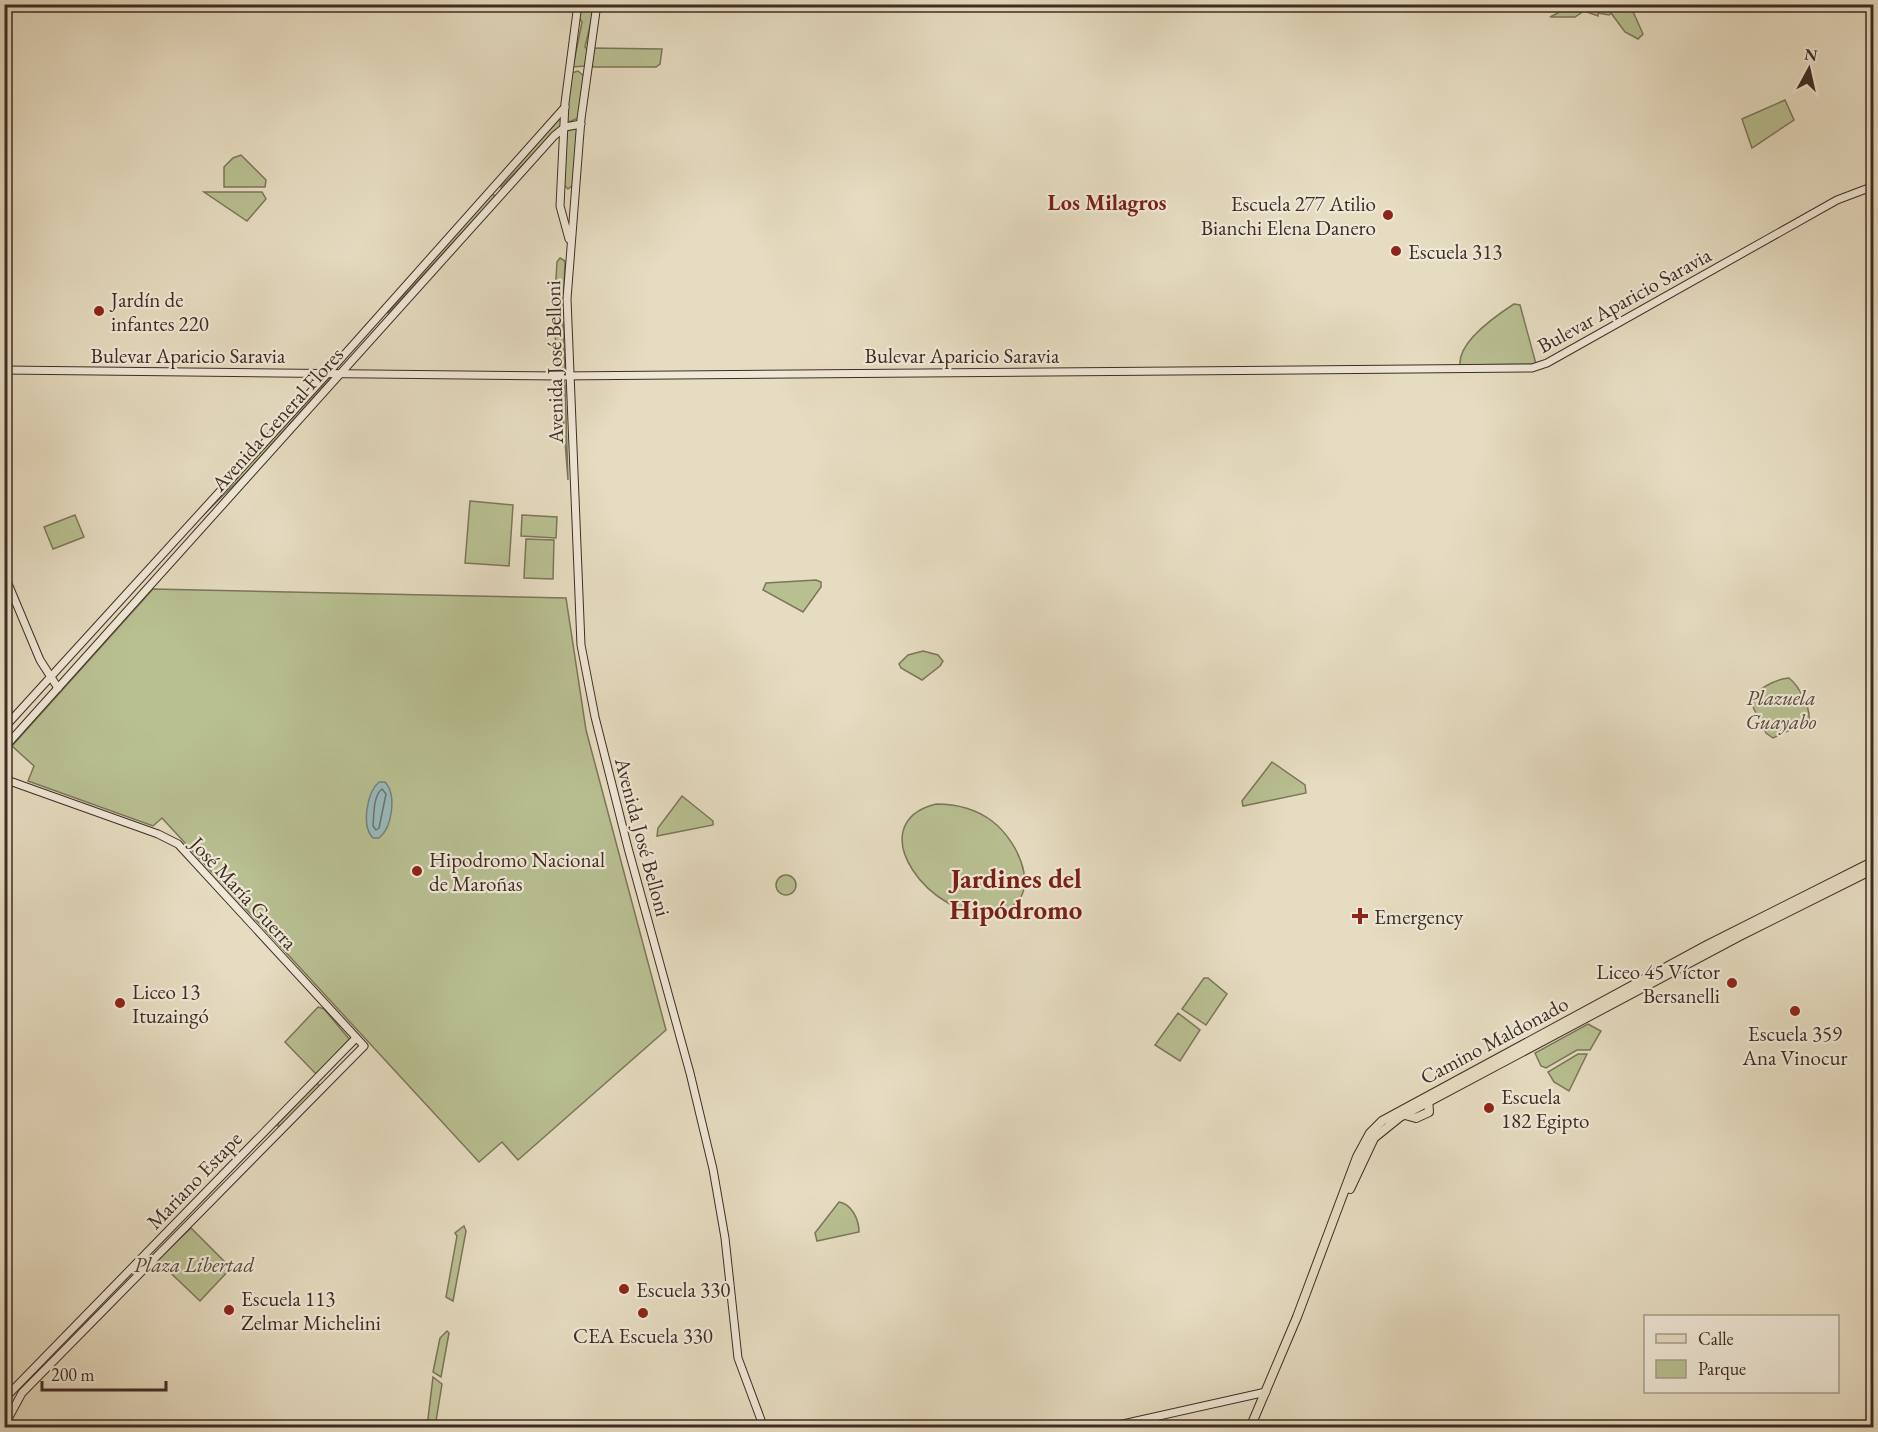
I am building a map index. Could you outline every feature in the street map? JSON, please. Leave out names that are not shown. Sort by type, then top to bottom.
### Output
[{"type":"main road","name":"Camino Maldonado","points":[[1428,1099],[1697,950],[1874,861]]},
{"type":"main road","name":"Camino Maldonado","points":[[1250,1428],[1325,1245],[1350,1173],[1370,1133],[1390,1115],[1428,1099],[1738,937],[1874,869]]},
{"type":"main road","name":"Camino Maldonado","points":[[1325,1245],[1366,1151],[1381,1131],[1405,1115],[1413,1119],[1430,1110],[1428,1099]]},
{"type":"street","name":"Avenida José Belloni","points":[[570,244],[560,206],[565,107],[578,4]]},
{"type":"street","name":"Avenida José Belloni","points":[[597,4],[581,124],[567,299],[577,594],[581,645],[589,692],[627,848],[693,1084],[720,1205],[738,1358],[764,1428]]},
{"type":"street","name":"Avenida General Flores","points":[[4,748],[38,711],[53,683],[565,107]]},
{"type":"street","points":[[565,127],[581,124]]},
{"type":"street","name":"Avenida General Flores","points":[[4,728],[53,683],[340,374],[565,127]]},
{"type":"street","name":"Bulevar Aparicio Saravia","points":[[4,370],[569,375],[1532,368],[1547,363],[1784,228],[1837,200],[1874,186]]},
{"type":"street","points":[[4,574],[53,683]]},
{"type":"street","name":"José María Guerra","points":[[4,778],[158,834],[178,844],[364,1046]]},
{"type":"street","name":"Mariano Estape","points":[[4,1399],[356,1038]]},
{"type":"street","name":"Mariano Estape","points":[[4,1426],[22,1393],[364,1046]]},
{"type":"street","points":[[1105,1428],[1266,1392]]},
{"type":"green space","points":[[581,5],[595,5],[585,47],[588,50],[585,66],[573,67],[582,22],[579,18]]},
{"type":"green space","points":[[1560,5],[1630,5],[1643,34],[1638,39],[1625,32],[1611,13],[1609,15],[1598,13],[1598,16],[1584,11],[1575,17],[1550,17],[1558,13]]},
{"type":"green space","points":[[591,48],[662,49],[660,64],[656,67],[594,67],[591,66]]},
{"type":"green space","points":[[578,71],[584,76],[578,118],[569,122],[566,119],[571,73]]},
{"type":"green space","points":[[1785,100],[1794,120],[1752,148],[1742,119]]},
{"type":"green space","points":[[561,117],[562,125],[501,187],[501,184]]},
{"type":"green space","points":[[577,128],[573,185],[568,189],[564,185],[567,131]]},
{"type":"green space","points":[[241,155],[266,180],[265,187],[224,187],[224,167],[233,158]]},
{"type":"green space","points":[[204,192],[262,192],[266,199],[247,221]]},
{"type":"green space","points":[[491,194],[494,198],[388,313],[387,311]]},
{"type":"green space","points":[[560,258],[565,261],[563,312],[559,315],[554,310],[557,262]]},
{"type":"green space","points":[[1514,304],[1520,305],[1536,364],[1460,365],[1465,347],[1472,338]]},
{"type":"green space","points":[[557,319],[563,320],[565,373],[558,370],[554,322]]},
{"type":"green space","points":[[329,376],[330,379],[246,473],[185,533]]},
{"type":"green space","points":[[560,378],[564,378],[565,384],[568,480]]},
{"type":"green space","points":[[470,501],[513,505],[509,566],[465,563]]},
{"type":"green space","points":[[75,515],[84,537],[53,549],[44,527]]},
{"type":"green space","points":[[522,515],[557,517],[556,538],[521,536]]},
{"type":"green space","points":[[526,539],[554,540],[553,579],[524,578]]},
{"type":"green space","points":[[816,580],[821,582],[821,587],[803,612],[763,590],[766,583]]},
{"type":"green space","name":"Hipodromo Nacional de Maroñas","points":[[153,589],[566,598],[586,730],[666,1030],[518,1160],[502,1142],[479,1162],[162,818],[153,826],[28,781],[34,766],[12,746]]},
{"type":"green space","points":[[923,651],[938,655],[943,661],[922,680],[901,668],[899,664],[908,655]]},
{"type":"green space","name":"Plazuela Guayabo","points":[[1789,678],[1804,698],[1809,721],[1773,738],[1766,733],[1751,703],[1756,694],[1766,686]]},
{"type":"green space","points":[[1272,762],[1305,785],[1306,793],[1243,806],[1242,801]]},
{"type":"green space","points":[[682,796],[713,821],[713,825],[657,836],[658,828]]},
{"type":"green space","name":"Jardines del Hipódromo","points":[[936,804],[958,806],[979,813],[992,821],[1012,843],[1024,872],[1024,885],[1020,898],[1011,907],[994,913],[971,912],[948,903],[928,888],[912,870],[904,850],[903,831],[913,815]]},
{"type":"green space","points":[[786,875],[793,878],[796,885],[793,892],[786,895],[779,892],[776,885],[779,878]]},
{"type":"green space","points":[[1204,978],[1208,978],[1227,994],[1206,1025],[1182,1009]]},
{"type":"green space","points":[[318,1007],[324,1009],[350,1040],[316,1074],[285,1042]]},
{"type":"green space","points":[[1178,1013],[1200,1030],[1180,1061],[1155,1045]]},
{"type":"green space","points":[[1588,1024],[1601,1031],[1590,1050],[1577,1050],[1546,1068],[1541,1066],[1535,1053]]},
{"type":"green space","points":[[1578,1054],[1587,1054],[1569,1091],[1554,1082],[1548,1072]]},
{"type":"green space","points":[[317,1083],[320,1086],[281,1126],[278,1126],[278,1122]]},
{"type":"green space","points":[[839,1202],[844,1203],[854,1213],[859,1232],[817,1241],[815,1233]]},
{"type":"green space","points":[[464,1226],[466,1231],[453,1301],[446,1297],[457,1236],[455,1233]]},
{"type":"green space","name":"Plaza Libertad","points":[[191,1228],[231,1268],[200,1301],[157,1260]]},
{"type":"green space","points":[[447,1331],[449,1333],[441,1377],[433,1372],[440,1338]]},
{"type":"green space","points":[[433,1377],[442,1384],[435,1427],[427,1427]]},
{"type":"water","points":[[379,782],[385,782],[389,788],[392,803],[387,827],[379,838],[373,838],[369,833],[366,818],[371,793]]},
{"type":"place","name":"Escuela 277 Atilio Bianchi Elena Danero","points":[[1388,215]]},
{"type":"place","name":"Escuela 313","points":[[1396,251]]},
{"type":"place","name":"Jardín de infantes 220","points":[[99,311]]},
{"type":"place","name":"Hipodromo Nacional de Maroñas","points":[[417,871]]},
{"type":"place","name":"Emergency","points":[[1360,916]]},
{"type":"place","name":"Liceo 45 Víctor Bersanelli","points":[[1732,983]]},
{"type":"place","name":"Liceo 13 Ituzaingó","points":[[120,1003]]},
{"type":"place","name":"Escuela 359 Ana Vinocur","points":[[1795,1011]]},
{"type":"place","name":"Escuela 182 Egipto","points":[[1489,1108]]},
{"type":"place","name":"Escuela 330","points":[[624,1289]]},
{"type":"place","name":"Escuela 113 Zelmar Michelini","points":[[229,1310]]},
{"type":"place","name":"CEA Escuela 330","points":[[643,1313]]},
{"type":"district","name":"Los Milagros","points":[[1107,202]]},
{"type":"district","name":"Jardines del Hipódromo","points":[[1016,894]]}]
